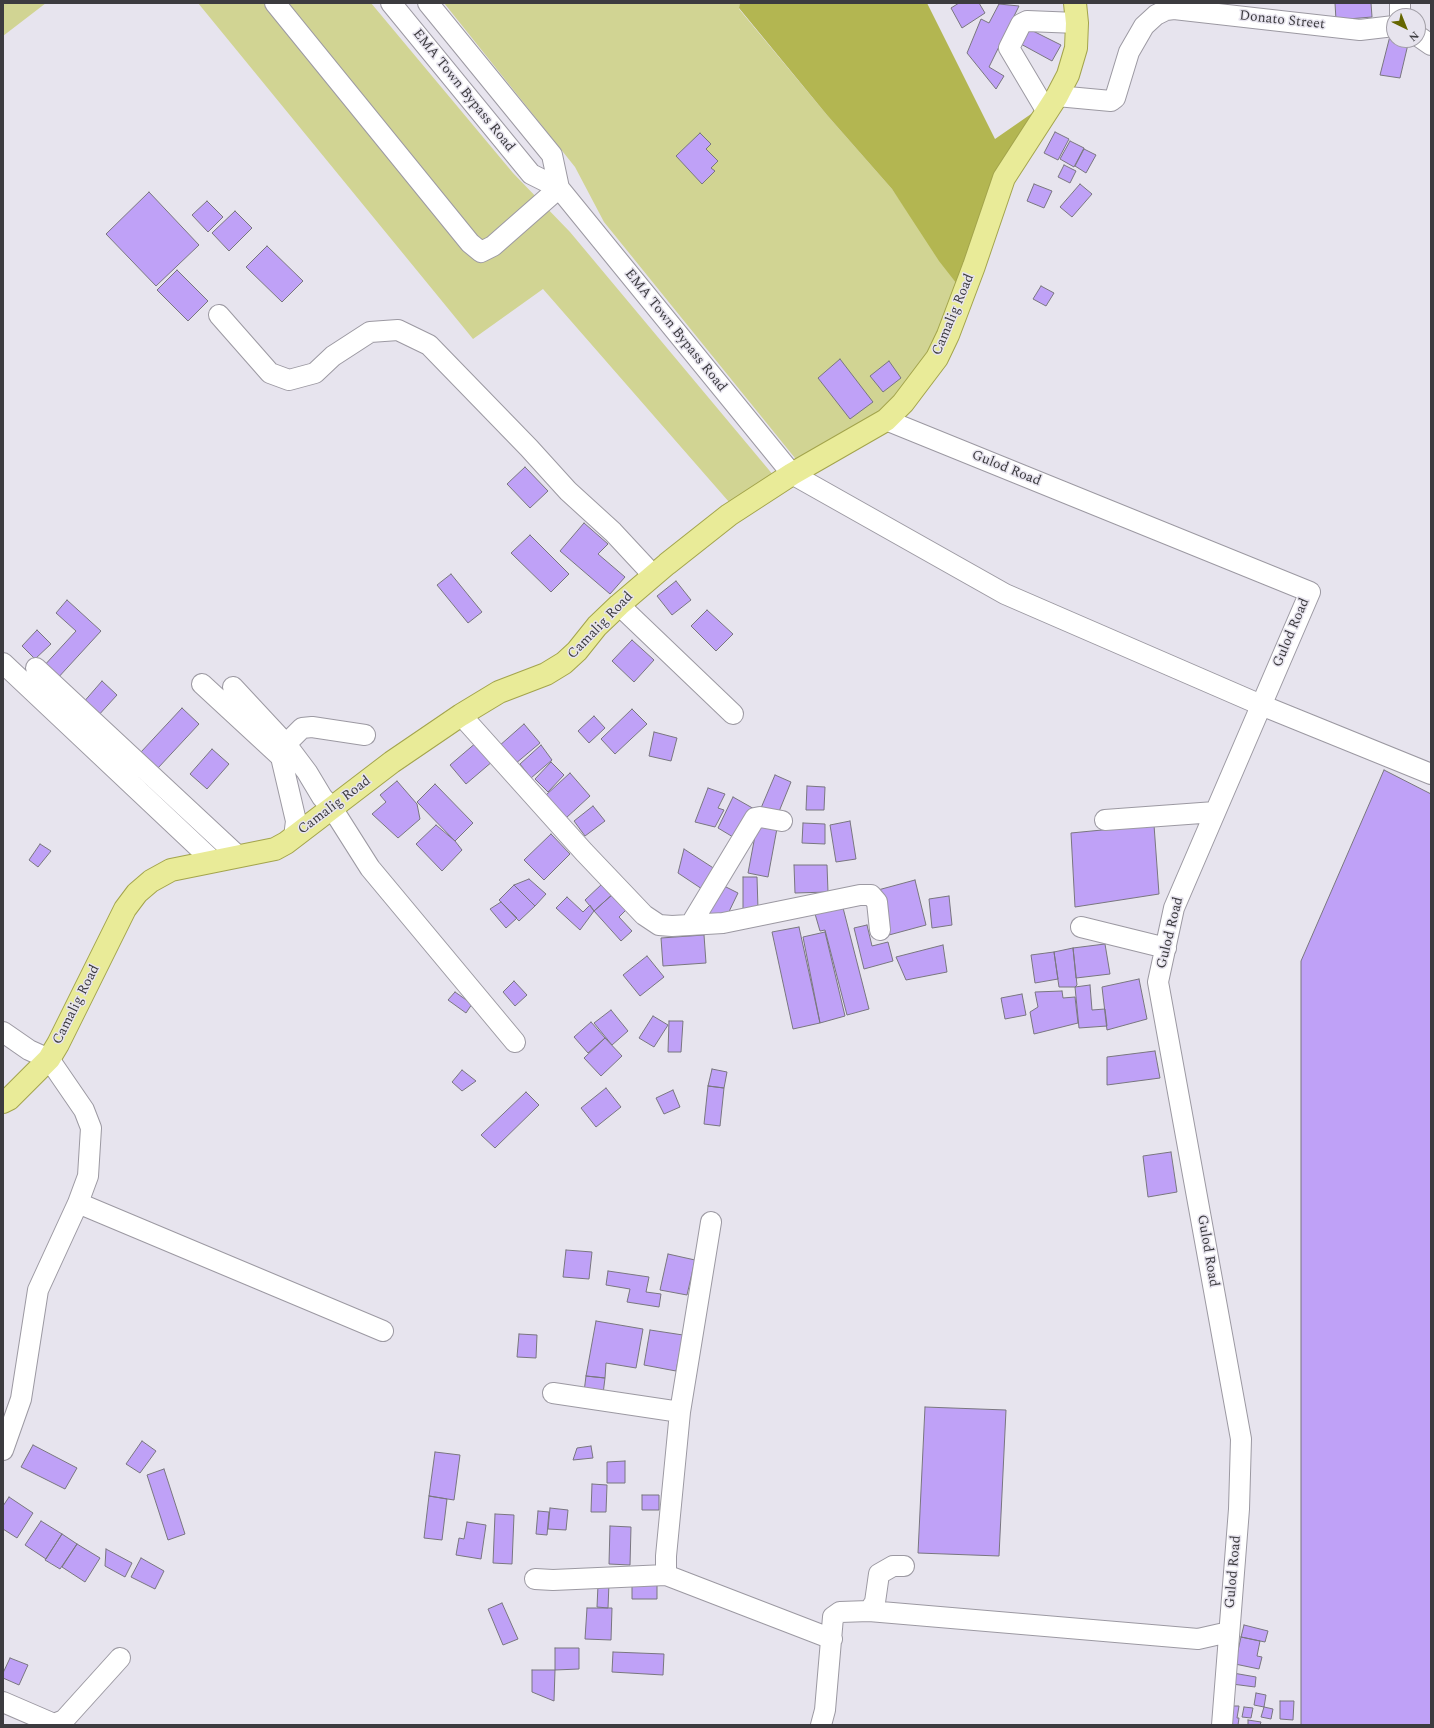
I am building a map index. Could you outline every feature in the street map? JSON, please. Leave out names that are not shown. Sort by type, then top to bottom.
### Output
[{"type":"main road","name":"Camalig Road","points":[[3,1102],[9,1099],[49,1059],[58,1044],[125,909],[137,893],[151,881],[171,870],[275,849],[294,837],[392,762],[461,715],[499,692],[546,674],[564,663],[577,651],[597,626],[619,605],[653,575],[729,515],[792,474],[886,420],[903,403],[937,358],[974,266],[1004,178],[1052,104],[1068,75],[1076,48],[1076,13]]},
{"type":"street","points":[[276,3],[470,243],[481,252],[493,246],[559,188]]},
{"type":"street","name":"EMA Town Bypass Road","points":[[391,3],[531,174],[559,188],[792,474]]},
{"type":"street","name":"EMA Town Bypass Road","points":[[428,3],[552,155],[559,188]]},
{"type":"street","name":"Donato Street","points":[[1052,104],[1111,101],[1115,98],[1129,52],[1144,26],[1156,15],[1166,10],[1259,11],[1360,30],[1386,27]]},
{"type":"street","points":[[1052,104],[1009,48],[1021,24],[1027,21],[1076,13]]},
{"type":"street","points":[[219,315],[270,373],[289,380],[315,373],[333,356],[370,332],[398,330],[429,345],[529,448],[568,491],[612,532],[653,575]]},
{"type":"street","name":"Gulod Road","points":[[886,420],[1310,592],[1174,908],[1158,982],[1242,1439],[1239,1509],[1222,1725]]},
{"type":"street","points":[[792,474],[1005,594],[1261,705],[1431,774]]},
{"type":"street","points":[[619,605],[733,714]]},
{"type":"street","points":[[3,663],[213,861]]},
{"type":"street","points":[[36,668],[238,856]]},
{"type":"street","points":[[202,684],[281,757],[296,821],[294,837]]},
{"type":"street","points":[[233,687],[286,744],[332,808],[370,868],[515,1042]]},
{"type":"street","points":[[461,715],[584,852],[644,915],[659,925],[672,926],[723,923],[860,895],[871,895],[876,902],[880,930]]},
{"type":"street","points":[[286,744],[302,728],[312,727],[364,735]]},
{"type":"street","points":[[1105,820],[1215,812]]},
{"type":"street","points":[[691,924],[755,818],[760,817],[782,822]]},
{"type":"street","points":[[1081,927],[1166,948]]},
{"type":"street","points":[[3,1032],[29,1050],[49,1059],[84,1110],[91,1128],[88,1176],[78,1203],[38,1290],[22,1399],[3,1450]]},
{"type":"street","points":[[78,1203],[383,1331]]},
{"type":"street","points":[[666,1575],[666,1556],[680,1412],[711,1222]]},
{"type":"street","points":[[553,1393],[680,1412]]},
{"type":"street","points":[[869,1611],[875,1602],[879,1574],[893,1566],[904,1566]]},
{"type":"street","points":[[535,1579],[553,1580],[666,1575],[832,1639]]},
{"type":"street","points":[[821,1725],[826,1710],[833,1617],[840,1612],[869,1611],[1198,1639],[1229,1632]]},
{"type":"street","points":[[3,1702],[54,1724],[64,1720],[120,1658]]},
{"type":"green space","points":[[3,3],[46,3],[3,36]]},
{"type":"green space","points":[[198,3],[371,3],[513,173],[570,232],[779,482],[736,510],[543,289],[473,339]]},
{"type":"green space","points":[[444,3],[740,3],[739,9],[827,115],[892,189],[964,293],[903,403],[803,468],[604,222],[575,167]]},
{"type":"shaded area","points":[[740,3],[927,3],[995,139],[1057,96],[1004,178],[964,293],[939,261],[892,189],[827,115],[739,8]]},
{"type":"building","points":[[959,3],[979,3],[985,13],[962,28],[951,8]]},
{"type":"building","points":[[1335,3],[1371,3],[1372,17],[1336,20]]},
{"type":"building","points":[[999,4],[1019,6],[989,67],[1004,76],[996,89],[967,53],[981,19],[989,23]]},
{"type":"building","points":[[1027,28],[1061,45],[1052,61],[1019,43]]},
{"type":"building","points":[[1387,48],[1407,48],[1400,78],[1380,75]]},
{"type":"building","points":[[1055,132],[1069,139],[1058,160],[1044,153]]},
{"type":"building","points":[[700,133],[711,144],[706,149],[718,161],[711,168],[715,171],[702,184],[676,156]]},
{"type":"building","points":[[1070,141],[1084,148],[1074,167],[1060,159]]},
{"type":"building","points":[[1084,149],[1096,155],[1086,173],[1075,166]]},
{"type":"building","points":[[1064,165],[1076,171],[1070,183],[1058,177]]},
{"type":"building","points":[[1034,184],[1052,191],[1044,208],[1027,201]]},
{"type":"building","points":[[1080,184],[1092,194],[1072,217],[1060,207]]},
{"type":"building","points":[[149,192],[199,245],[156,286],[106,234]]},
{"type":"building","points":[[207,201],[223,217],[208,232],[192,215]]},
{"type":"building","points":[[235,211],[252,228],[229,251],[212,233]]},
{"type":"building","points":[[267,246],[303,281],[282,302],[246,267]]},
{"type":"building","points":[[177,270],[208,301],[188,321],[157,290]]},
{"type":"building","points":[[1041,286],[1054,293],[1046,306],[1033,299]]},
{"type":"building","points":[[840,359],[873,402],[850,419],[818,378]]},
{"type":"building","points":[[889,361],[901,378],[883,392],[870,376]]},
{"type":"building","points":[[525,467],[548,491],[530,508],[507,484]]},
{"type":"building","points":[[584,523],[608,544],[598,554],[625,577],[610,594],[560,551]]},
{"type":"building","points":[[530,535],[569,574],[551,592],[511,553]]},
{"type":"building","points":[[451,574],[482,612],[468,623],[437,585]]},
{"type":"building","points":[[676,581],[691,600],[672,615],[657,596]]},
{"type":"building","points":[[67,600],[101,631],[56,680],[42,668],[76,631],[56,613]]},
{"type":"building","points":[[707,610],[733,634],[716,651],[691,626]]},
{"type":"building","points":[[37,630],[51,644],[35,659],[22,646]]},
{"type":"building","points":[[632,640],[654,660],[634,682],[612,661]]},
{"type":"building","points":[[102,681],[117,695],[97,717],[82,704]]},
{"type":"building","points":[[182,708],[199,724],[158,768],[141,752]]},
{"type":"building","points":[[632,709],[647,724],[615,754],[601,739]]},
{"type":"building","points":[[594,716],[605,728],[589,743],[578,731]]},
{"type":"building","points":[[524,724],[540,743],[515,764],[499,746]]},
{"type":"building","points":[[654,732],[677,738],[671,761],[649,756]]},
{"type":"building","points":[[477,742],[493,761],[466,784],[450,765]]},
{"type":"building","points":[[541,745],[552,760],[531,778],[520,764]]},
{"type":"building","points":[[212,749],[229,764],[207,789],[190,774]]},
{"type":"building","points":[[551,762],[564,775],[548,792],[535,779]]},
{"type":"building","points":[[1384,770],[1431,794],[1431,1725],[1301,1725],[1301,961]]},
{"type":"building","points":[[570,773],[590,796],[566,818],[546,795]]},
{"type":"building","points":[[775,775],[791,782],[778,814],[761,808]]},
{"type":"building","points":[[397,781],[417,804],[420,819],[398,838],[372,814],[386,802],[380,795]]},
{"type":"building","points":[[435,784],[473,823],[455,841],[417,802]]},
{"type":"building","points":[[807,786],[825,787],[824,810],[806,810]]},
{"type":"building","points":[[708,788],[725,794],[718,808],[724,810],[715,827],[695,822]]},
{"type":"building","points":[[733,797],[756,810],[738,840],[718,828]]},
{"type":"building","points":[[593,806],[605,821],[585,836],[574,821]]},
{"type":"building","points":[[758,820],[778,823],[768,877],[748,873]]},
{"type":"building","points":[[850,821],[856,859],[836,862],[830,825]]},
{"type":"building","points":[[803,823],[825,824],[825,844],[802,843]]},
{"type":"building","points":[[436,825],[455,841],[462,850],[442,871],[416,844]]},
{"type":"building","points":[[1154,825],[1159,894],[1075,907],[1071,833]]},
{"type":"building","points":[[551,834],[570,854],[544,880],[524,860]]},
{"type":"building","points":[[40,844],[51,851],[38,867],[29,860]]},
{"type":"building","points":[[684,849],[718,871],[705,891],[678,873]]},
{"type":"building","points":[[794,865],[827,865],[828,892],[795,893]]},
{"type":"building","points":[[743,877],[757,877],[758,909],[743,909]]},
{"type":"building","points":[[529,879],[546,894],[535,906],[514,885]]},
{"type":"building","points":[[915,880],[926,925],[889,935],[878,890]]},
{"type":"building","points":[[602,884],[614,893],[594,911],[585,900]]},
{"type":"building","points":[[720,884],[738,893],[724,922],[706,913]]},
{"type":"building","points":[[514,885],[535,906],[519,921],[499,900]]},
{"type":"building","points":[[614,893],[628,908],[619,917],[632,931],[621,941],[594,911]]},
{"type":"building","points":[[949,896],[952,925],[932,928],[929,899]]},
{"type":"building","points":[[567,897],[583,912],[590,905],[594,911],[580,930],[556,908]]},
{"type":"building","points":[[841,900],[869,1009],[847,1015],[825,930],[820,931],[813,907]]},
{"type":"building","points":[[501,902],[517,918],[506,928],[490,909]]},
{"type":"building","points":[[867,925],[872,946],[888,942],[893,961],[864,969],[854,928]]},
{"type":"building","points":[[799,927],[820,1023],[793,1029],[772,932]]},
{"type":"building","points":[[825,932],[845,1016],[820,1023],[803,937]]},
{"type":"building","points":[[704,935],[706,963],[663,966],[661,938]]},
{"type":"building","points":[[1105,944],[1110,974],[1076,978],[1073,948]]},
{"type":"building","points":[[943,945],[947,972],[906,980],[896,957]]},
{"type":"building","points":[[1073,948],[1077,985],[1075,987],[1059,987],[1054,952]]},
{"type":"building","points":[[1054,952],[1058,979],[1035,983],[1031,955]]},
{"type":"building","points":[[647,956],[664,977],[640,996],[623,975]]},
{"type":"building","points":[[1139,979],[1147,1019],[1107,1030],[1102,987]]},
{"type":"building","points":[[514,981],[527,995],[515,1006],[503,992]]},
{"type":"building","points":[[1090,985],[1092,1010],[1105,1009],[1107,1026],[1079,1028],[1075,987]]},
{"type":"building","points":[[1062,991],[1063,998],[1075,997],[1078,1023],[1034,1034],[1030,1012],[1038,1007],[1035,992]]},
{"type":"building","points":[[455,992],[472,1004],[466,1013],[448,1000]]},
{"type":"building","points":[[1022,994],[1026,1015],[1005,1019],[1001,998]]},
{"type":"building","points":[[611,1010],[628,1031],[612,1045],[594,1023]]},
{"type":"building","points":[[653,1016],[668,1025],[654,1047],[639,1038]]},
{"type":"building","points":[[669,1021],[683,1021],[681,1052],[668,1052]]},
{"type":"building","points":[[591,1022],[605,1038],[588,1053],[574,1037]]},
{"type":"building","points":[[605,1038],[622,1056],[601,1076],[584,1058]]},
{"type":"building","points":[[1155,1051],[1160,1078],[1107,1085],[1107,1057]]},
{"type":"building","points":[[712,1069],[727,1072],[724,1088],[708,1086]]},
{"type":"building","points":[[462,1070],[476,1081],[462,1091],[452,1082]]},
{"type":"building","points":[[708,1086],[724,1088],[720,1126],[704,1124]]},
{"type":"building","points":[[606,1088],[621,1107],[596,1127],[581,1108]]},
{"type":"building","points":[[673,1090],[680,1107],[664,1114],[656,1098]]},
{"type":"building","points":[[526,1092],[539,1105],[495,1148],[481,1135]]},
{"type":"building","points":[[1171,1152],[1177,1192],[1148,1197],[1143,1156]]},
{"type":"building","points":[[566,1250],[592,1252],[589,1279],[563,1277]]},
{"type":"building","points":[[668,1254],[695,1260],[687,1295],[660,1290]]},
{"type":"building","points":[[608,1271],[649,1277],[646,1292],[661,1294],[659,1307],[627,1302],[630,1289],[606,1285]]},
{"type":"building","points":[[596,1321],[643,1329],[636,1368],[606,1363],[605,1378],[586,1376]]},
{"type":"building","points":[[650,1330],[683,1335],[676,1371],[644,1365]]},
{"type":"building","points":[[519,1334],[537,1335],[536,1358],[517,1357]]},
{"type":"building","points":[[586,1376],[605,1378],[603,1394],[584,1392]]},
{"type":"building","points":[[925,1407],[1006,1410],[999,1556],[918,1553]]},
{"type":"building","points":[[142,1441],[156,1451],[140,1473],[126,1464]]},
{"type":"building","points":[[33,1445],[77,1468],[65,1489],[21,1467]]},
{"type":"building","points":[[591,1446],[593,1458],[573,1460],[577,1448]]},
{"type":"building","points":[[435,1452],[460,1455],[454,1500],[429,1496]]},
{"type":"building","points":[[625,1461],[625,1483],[607,1483],[607,1462]]},
{"type":"building","points":[[164,1469],[185,1534],[168,1540],[147,1475]]},
{"type":"building","points":[[592,1484],[607,1485],[606,1512],[591,1512]]},
{"type":"building","points":[[642,1495],[659,1495],[659,1510],[642,1510]]},
{"type":"building","points":[[429,1496],[447,1499],[442,1540],[424,1538]]},
{"type":"building","points":[[9,1497],[33,1513],[17,1538],[3,1529],[3,1506]]},
{"type":"building","points":[[550,1508],[568,1510],[566,1530],[548,1529]]},
{"type":"building","points":[[538,1511],[549,1512],[547,1535],[536,1534]]},
{"type":"building","points":[[495,1514],[514,1515],[512,1564],[493,1563]]},
{"type":"building","points":[[41,1521],[62,1534],[46,1559],[25,1545]]},
{"type":"building","points":[[467,1522],[486,1525],[481,1559],[456,1555],[459,1538],[464,1539]]},
{"type":"building","points":[[610,1526],[631,1527],[630,1565],[609,1564]]},
{"type":"building","points":[[62,1534],[77,1544],[60,1569],[45,1560]]},
{"type":"building","points":[[77,1544],[100,1558],[85,1582],[62,1567]]},
{"type":"building","points":[[106,1549],[132,1563],[125,1577],[105,1566]]},
{"type":"building","points":[[141,1558],[164,1571],[155,1589],[131,1577]]},
{"type":"building","points":[[609,1583],[608,1608],[597,1607],[598,1585]]},
{"type":"building","points":[[632,1584],[657,1584],[657,1599],[632,1599]]},
{"type":"building","points":[[502,1603],[518,1639],[503,1645],[488,1609]]},
{"type":"building","points":[[587,1608],[612,1608],[611,1640],[585,1639]]},
{"type":"building","points":[[1244,1625],[1268,1631],[1265,1642],[1241,1637]]},
{"type":"building","points":[[1241,1637],[1260,1641],[1257,1656],[1262,1657],[1259,1669],[1235,1664]]},
{"type":"building","points":[[555,1648],[579,1648],[579,1669],[555,1670]]},
{"type":"building","points":[[613,1652],[664,1654],[663,1675],[612,1672]]},
{"type":"building","points":[[10,1658],[28,1665],[19,1685],[3,1678],[3,1673]]},
{"type":"building","points":[[532,1670],[555,1670],[554,1701],[532,1692]]},
{"type":"building","points":[[1233,1673],[1256,1677],[1255,1687],[1232,1684]]},
{"type":"building","points":[[1256,1693],[1266,1695],[1264,1707],[1254,1705]]},
{"type":"building","points":[[1280,1701],[1294,1701],[1293,1720],[1280,1719]]},
{"type":"building","points":[[1233,1706],[1239,1706],[1237,1718],[1239,1718],[1238,1725],[1230,1724]]},
{"type":"building","points":[[1244,1707],[1253,1708],[1251,1718],[1242,1717]]},
{"type":"building","points":[[1264,1707],[1273,1709],[1271,1719],[1261,1717]]},
{"type":"building","points":[[1248,1720],[1261,1722],[1260,1725],[1248,1725]]}]
